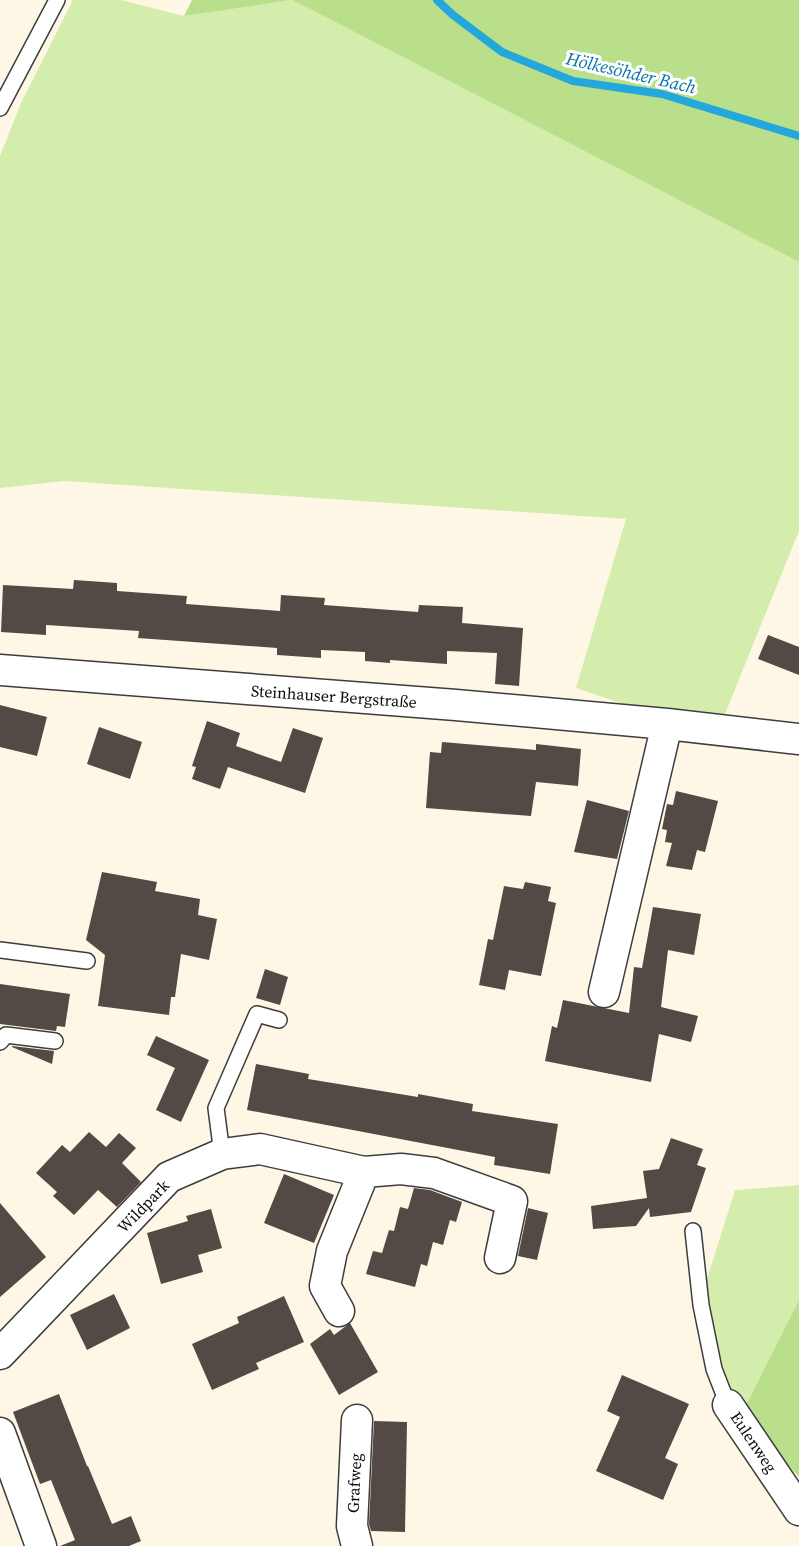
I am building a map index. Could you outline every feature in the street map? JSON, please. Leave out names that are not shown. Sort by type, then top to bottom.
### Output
[{"type":"street","name":"Steinhauser Bergstraße","points":[[0,670],[456,705],[667,724],[799,740]]},
{"type":"street","points":[[604,992],[667,724]]},
{"type":"street","name":"Wildpark","points":[[0,1354],[169,1178],[222,1154],[260,1149],[364,1172],[401,1169],[434,1173],[512,1201],[500,1258]]},
{"type":"street","points":[[339,1311],[325,1286],[332,1251],[364,1172]]},
{"type":"street","name":"Eulenweg","points":[[728,1405],[799,1510]]},
{"type":"street","name":"Grafweg","points":[[357,1420],[352,1526],[357,1546]]},
{"type":"street","points":[[0,1432],[41,1546]]},
{"type":"lane","points":[[0,108],[57,0]]},
{"type":"lane","points":[[0,950],[87,961]]},
{"type":"lane","points":[[222,1154],[216,1108],[257,1014],[279,1020]]},
{"type":"lane","points":[[0,1042],[6,1035],[55,1041]]},
{"type":"lane","points":[[693,1231],[700,1305],[714,1369],[728,1405]]},
{"type":"green space","points":[[73,0],[121,0],[184,16],[294,0],[799,262],[799,531],[721,724],[668,719],[576,688],[626,519],[65,481],[0,488],[0,156],[21,103]]},
{"type":"green space","points":[[192,0],[290,0],[184,16]]},
{"type":"green space","points":[[293,0],[799,0],[799,262]]},
{"type":"green space","points":[[799,1185],[799,1300],[741,1415],[716,1369],[700,1301],[735,1190]]},
{"type":"green space","points":[[799,1300],[799,1477],[741,1415]]},
{"type":"building","points":[[74,580],[117,583],[117,591],[187,596],[186,604],[280,611],[281,595],[325,598],[324,605],[418,612],[419,605],[463,607],[462,623],[523,628],[519,686],[495,684],[497,653],[447,651],[447,664],[390,660],[390,663],[365,661],[365,652],[321,650],[321,658],[277,655],[277,648],[138,638],[139,631],[46,625],[46,635],[1,632],[3,585],[73,589]]},
{"type":"building","points":[[768,635],[799,647],[799,675],[758,659]]},
{"type":"building","points":[[0,705],[47,717],[37,756],[0,747]]},
{"type":"building","points":[[207,721],[240,733],[236,746],[281,762],[293,728],[323,738],[305,793],[228,767],[220,789],[192,779],[196,767],[192,766]]},
{"type":"building","points":[[99,727],[142,742],[130,779],[87,764]]},
{"type":"building","points":[[442,742],[536,750],[536,744],[581,749],[578,786],[536,782],[531,816],[426,808],[430,752],[441,753]]},
{"type":"building","points":[[676,791],[718,801],[705,852],[697,850],[692,870],[666,866],[672,843],[665,842],[667,830],[662,829],[667,804],[673,805]]},
{"type":"building","points":[[587,800],[629,811],[617,859],[574,852]]},
{"type":"building","points":[[102,872],[157,882],[155,891],[200,899],[198,915],[217,919],[209,960],[181,954],[175,997],[171,997],[169,1015],[98,1006],[105,955],[86,940]]},
{"type":"building","points":[[525,882],[551,887],[548,901],[556,903],[541,976],[509,970],[505,990],[479,985],[488,939],[493,940],[504,886],[523,889]]},
{"type":"building","points":[[653,907],[701,914],[694,955],[668,950],[661,1007],[698,1016],[691,1042],[659,1034],[651,1082],[545,1061],[552,1026],[557,1028],[563,1000],[629,1013],[634,967],[642,968]]},
{"type":"building","points":[[265,969],[288,977],[280,1005],[256,998]]},
{"type":"building","points":[[0,984],[70,994],[65,1027],[57,1026],[56,1031],[0,1024]]},
{"type":"building","points":[[156,1036],[209,1060],[181,1122],[156,1110],[175,1068],[147,1055]]},
{"type":"building","points":[[12,1047],[54,1051],[52,1064]]},
{"type":"building","points":[[256,1064],[309,1074],[308,1079],[418,1097],[418,1094],[473,1104],[472,1111],[558,1124],[550,1174],[494,1165],[495,1157],[247,1110]]},
{"type":"building","points":[[89,1132],[106,1147],[119,1133],[136,1148],[122,1163],[141,1182],[117,1207],[98,1190],[74,1215],[53,1196],[57,1192],[36,1173],[62,1145],[70,1152]]},
{"type":"building","points":[[671,1138],[703,1149],[697,1165],[706,1168],[691,1212],[650,1217],[649,1208],[636,1226],[593,1229],[591,1206],[647,1198],[643,1171],[659,1169]]},
{"type":"building","points":[[284,1174],[334,1195],[314,1243],[264,1223]]},
{"type":"building","points":[[414,1188],[430,1190],[462,1202],[456,1222],[450,1220],[443,1245],[433,1242],[427,1266],[421,1264],[415,1287],[366,1274],[373,1251],[382,1253],[389,1230],[394,1231],[400,1207],[408,1209]]},
{"type":"building","points":[[0,1203],[46,1257],[0,1297]]},
{"type":"building","points":[[528,1208],[548,1213],[537,1260],[518,1256]]},
{"type":"building","points":[[211,1209],[222,1248],[198,1255],[203,1272],[161,1284],[147,1233],[188,1221],[186,1216]]},
{"type":"building","points":[[114,1294],[130,1328],[87,1350],[70,1315]]},
{"type":"building","points":[[284,1296],[304,1342],[256,1363],[259,1369],[212,1390],[192,1344],[239,1323],[237,1317]]},
{"type":"building","points":[[350,1323],[378,1372],[339,1395],[310,1344],[330,1329],[334,1335]]},
{"type":"building","points":[[622,1375],[689,1404],[665,1458],[678,1464],[663,1500],[596,1471],[620,1417],[607,1411]]},
{"type":"building","points":[[59,1394],[112,1524],[131,1516],[141,1541],[129,1546],[60,1546],[75,1540],[51,1480],[40,1484],[13,1412]]},
{"type":"building","points":[[374,1421],[407,1422],[405,1532],[371,1531],[369,1524]]},
{"type":"waterway","name":"Hölkesöhder Bach","points":[[437,0],[502,52],[573,81],[662,94],[799,136]]}]
